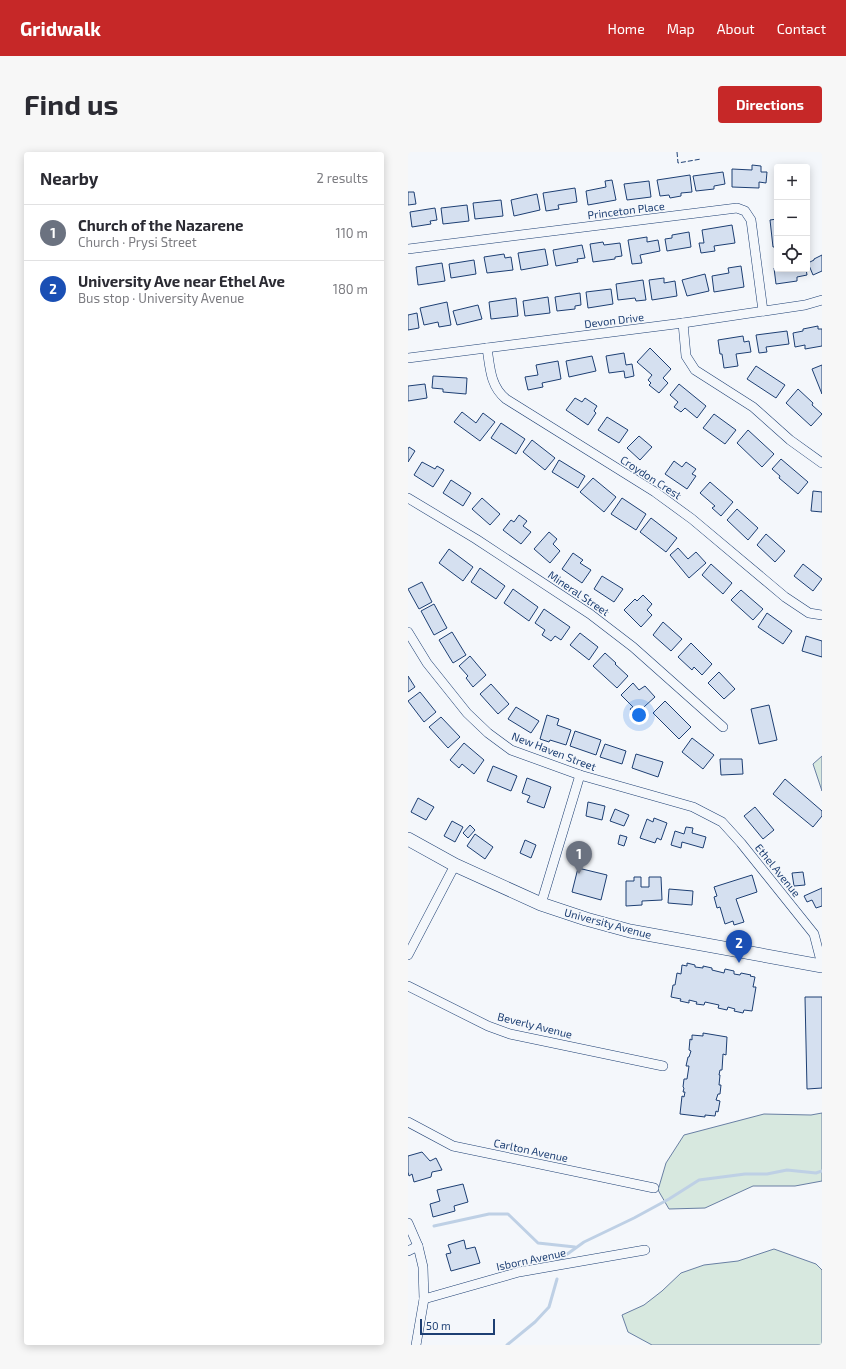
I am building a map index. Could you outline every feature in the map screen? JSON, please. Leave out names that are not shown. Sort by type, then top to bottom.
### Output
[{"type":"main road","name":"University Avenue","points":[[408,839],[455,865],[541,904],[586,919],[630,931],[822,966]]},
{"type":"street","name":"Princeton Place","points":[[408,249],[737,208],[745,211],[750,220],[763,311]]},
{"type":"street","name":"Devon Drive","points":[[408,358],[682,323],[806,305],[822,300]]},
{"type":"street","points":[[682,323],[686,356],[695,370],[753,407],[790,440],[822,463]]},
{"type":"street","name":"Croydon Crest","points":[[487,348],[493,382],[500,394],[506,399],[655,492],[692,519],[785,597],[809,613],[822,615]]},
{"type":"street","name":"Mineral Street","points":[[408,498],[476,539],[590,614],[633,648],[723,727]]},
{"type":"street","name":"New Haven Street","points":[[408,632],[427,664],[467,713],[488,733],[511,750],[580,775],[694,807]]},
{"type":"street","points":[[541,904],[580,775]]},
{"type":"street","name":"Ethel Avenue","points":[[694,807],[722,822],[745,847],[814,934],[822,966]]},
{"type":"street","points":[[408,956],[455,865]]},
{"type":"street","name":"Beverly Avenue","points":[[408,986],[488,1026],[510,1034],[663,1066]]},
{"type":"street","name":"Carlton Avenue","points":[[408,1122],[453,1146],[654,1188]]},
{"type":"street","points":[[408,1223],[418,1246],[423,1267],[424,1299],[416,1345]]},
{"type":"street","points":[[408,1251],[418,1246]]},
{"type":"street","name":"Isborn Avenue","points":[[424,1299],[519,1272],[645,1250]]},
{"type":"shaded area","points":[[822,756],[822,791],[813,764]]},
{"type":"shaded area","points":[[822,1113],[822,1181],[795,1186],[753,1186],[705,1208],[669,1209],[658,1190],[666,1163],[684,1135],[764,1114],[811,1115]]},
{"type":"shaded area","points":[[774,1249],[816,1264],[822,1270],[822,1345],[652,1345],[628,1332],[622,1315],[644,1305],[681,1273],[704,1265],[738,1261]]},
{"type":"building","points":[[752,165],[761,166],[761,172],[767,172],[766,183],[759,182],[759,188],[732,187],[732,169],[752,170]]},
{"type":"building","points":[[723,172],[725,184],[714,186],[714,189],[696,191],[693,176]]},
{"type":"building","points":[[690,175],[692,192],[681,193],[681,196],[670,198],[669,195],[660,196],[657,180]]},
{"type":"building","points":[[612,180],[616,200],[588,205],[586,191],[606,187],[605,181]]},
{"type":"building","points":[[649,181],[651,197],[627,200],[624,184]]},
{"type":"building","points":[[575,188],[577,202],[558,205],[559,209],[546,211],[543,193]]},
{"type":"building","points":[[408,192],[414,192],[416,204],[408,205]]},
{"type":"building","points":[[537,194],[540,210],[514,216],[511,200]]},
{"type":"building","points":[[501,200],[503,216],[475,219],[473,203]]},
{"type":"building","points":[[467,205],[469,221],[443,224],[441,208]]},
{"type":"building","points":[[435,208],[437,220],[430,221],[431,224],[412,227],[410,212]]},
{"type":"building","points":[[774,219],[774,247],[773,247],[770,220]]},
{"type":"building","points":[[732,225],[735,243],[714,246],[715,251],[701,253],[699,243],[704,243],[702,230]]},
{"type":"building","points":[[689,232],[691,247],[667,251],[665,239],[672,238],[672,235]]},
{"type":"building","points":[[647,237],[647,242],[658,240],[660,251],[640,255],[642,263],[632,264],[628,240]]},
{"type":"building","points":[[603,242],[604,245],[620,243],[622,256],[615,257],[615,259],[593,262],[590,244]]},
{"type":"building","points":[[582,245],[585,258],[577,259],[578,262],[556,266],[553,250]]},
{"type":"building","points":[[545,249],[548,265],[521,270],[518,253]]},
{"type":"building","points":[[504,254],[505,258],[511,257],[513,270],[487,273],[484,257]]},
{"type":"building","points":[[822,255],[822,271],[813,275],[810,268],[810,262]]},
{"type":"building","points":[[474,260],[476,274],[451,278],[449,264]]},
{"type":"building","points":[[442,263],[445,281],[418,285],[416,267]]},
{"type":"building","points":[[741,266],[744,287],[714,292],[712,276],[729,273],[728,268]]},
{"type":"building","points":[[774,272],[806,272],[807,275],[797,277],[797,281],[776,284]]},
{"type":"building","points":[[705,274],[709,291],[687,296],[682,280]]},
{"type":"building","points":[[664,278],[664,283],[675,281],[677,296],[652,300],[649,280]]},
{"type":"building","points":[[643,280],[646,300],[636,301],[635,298],[618,300],[616,284]]},
{"type":"building","points":[[611,289],[613,304],[588,308],[586,292]]},
{"type":"building","points":[[580,293],[581,305],[575,306],[575,309],[557,311],[555,297]]},
{"type":"building","points":[[548,297],[550,313],[525,316],[523,301]]},
{"type":"building","points":[[516,298],[518,316],[491,319],[489,302]]},
{"type":"building","points":[[447,302],[451,325],[439,327],[438,322],[424,325],[420,308]]},
{"type":"building","points":[[478,305],[482,319],[457,325],[453,311]]},
{"type":"building","points":[[417,313],[419,328],[408,330],[408,315]]},
{"type":"building","points":[[818,326],[818,329],[822,329],[822,346],[805,349],[805,345],[795,347],[793,333]]},
{"type":"building","points":[[787,331],[789,344],[766,347],[767,352],[759,353],[756,335]]},
{"type":"building","points":[[743,336],[744,342],[749,341],[751,352],[736,354],[738,366],[724,368],[718,340]]},
{"type":"building","points":[[650,348],[671,369],[663,378],[668,383],[659,393],[649,385],[651,383],[648,380],[652,375],[637,362]]},
{"type":"building","points":[[624,353],[626,365],[632,364],[634,376],[625,378],[624,371],[609,373],[606,356]]},
{"type":"building","points":[[592,356],[596,371],[569,377],[566,361]]},
{"type":"building","points":[[558,361],[561,379],[542,383],[543,387],[528,390],[525,377],[538,375],[536,365]]},
{"type":"building","points":[[822,365],[822,394],[812,369]]},
{"type":"building","points":[[756,366],[785,385],[776,398],[747,379]]},
{"type":"building","points":[[433,376],[467,378],[466,394],[443,392],[443,389],[432,388]]},
{"type":"building","points":[[425,384],[427,398],[408,401],[408,386]]},
{"type":"building","points":[[679,384],[706,406],[697,418],[685,408],[681,412],[674,407],[678,402],[670,395]]},
{"type":"building","points":[[798,389],[822,414],[811,426],[786,403]]},
{"type":"building","points":[[575,398],[582,402],[585,398],[597,406],[594,411],[596,413],[588,425],[566,410]]},
{"type":"building","points":[[462,412],[476,423],[483,413],[495,422],[480,441],[454,422]]},
{"type":"building","points":[[714,414],[736,430],[725,444],[703,428]]},
{"type":"building","points":[[607,417],[628,430],[619,443],[598,430]]},
{"type":"building","points":[[501,423],[525,439],[516,454],[491,438]]},
{"type":"building","points":[[748,430],[774,454],[762,467],[737,443]]},
{"type":"building","points":[[639,436],[652,447],[640,460],[627,448]]},
{"type":"building","points":[[532,440],[555,458],[545,470],[523,452]]},
{"type":"building","points":[[409,447],[415,451],[408,462],[408,449]]},
{"type":"building","points":[[781,459],[808,482],[798,494],[779,478],[780,476],[772,469]]},
{"type":"building","points":[[559,460],[585,476],[578,488],[552,472]]},
{"type":"building","points":[[674,461],[682,467],[686,462],[696,469],[692,474],[696,476],[687,489],[665,474]]},
{"type":"building","points":[[422,462],[435,469],[437,466],[444,470],[433,487],[414,475]]},
{"type":"building","points":[[593,478],[616,497],[604,512],[580,492]]},
{"type":"building","points":[[451,480],[471,493],[463,506],[443,493]]},
{"type":"building","points":[[710,482],[733,502],[721,516],[712,508],[715,506],[700,493]]},
{"type":"building","points":[[813,491],[822,492],[822,512],[811,511]]},
{"type":"building","points":[[482,498],[500,514],[490,525],[472,509]]},
{"type":"building","points":[[622,498],[646,514],[636,530],[611,514]]},
{"type":"building","points":[[737,509],[758,528],[748,540],[727,520]]},
{"type":"building","points":[[519,515],[527,521],[523,526],[531,532],[521,544],[503,530],[511,520],[514,522]]},
{"type":"building","points":[[651,518],[677,538],[666,552],[640,532]]},
{"type":"building","points":[[549,532],[557,539],[553,544],[560,551],[550,563],[534,549]]},
{"type":"building","points":[[766,534],[785,551],[775,562],[757,545]]},
{"type":"building","points":[[678,548],[688,559],[696,552],[706,563],[689,578],[670,555]]},
{"type":"building","points":[[449,549],[473,567],[463,581],[439,563]]},
{"type":"building","points":[[573,553],[583,560],[580,563],[591,570],[582,583],[562,569]]},
{"type":"building","points":[[711,564],[732,583],[723,594],[702,575]]},
{"type":"building","points":[[803,564],[822,579],[813,591],[794,576]]},
{"type":"building","points":[[480,568],[505,586],[496,599],[471,582]]},
{"type":"building","points":[[602,576],[623,589],[614,602],[594,589]]},
{"type":"building","points":[[422,582],[432,602],[419,609],[408,589]]},
{"type":"building","points":[[513,589],[538,607],[529,621],[504,603]]},
{"type":"building","points":[[741,590],[763,609],[753,620],[731,600]]},
{"type":"building","points":[[643,595],[652,604],[647,610],[652,615],[641,627],[624,610],[635,599],[637,601]]},
{"type":"building","points":[[434,604],[447,628],[434,635],[421,611]]},
{"type":"building","points":[[544,609],[570,627],[561,640],[555,636],[551,641],[542,635],[545,630],[535,623]]},
{"type":"building","points":[[767,613],[792,631],[783,644],[758,627]]},
{"type":"building","points":[[663,622],[682,639],[671,651],[653,635]]},
{"type":"building","points":[[452,632],[466,655],[453,663],[439,640]]},
{"type":"building","points":[[580,633],[598,647],[589,660],[570,645]]},
{"type":"building","points":[[806,636],[822,641],[822,657],[802,651]]},
{"type":"building","points":[[691,643],[712,664],[702,675],[694,667],[692,670],[678,657]]},
{"type":"building","points":[[605,653],[628,676],[617,688],[593,666]]},
{"type":"building","points":[[470,656],[486,675],[473,687],[466,678],[468,676],[459,666]]},
{"type":"building","points":[[719,672],[735,689],[724,699],[708,683]]},
{"type":"building","points":[[408,676],[415,687],[408,692]]},
{"type":"building","points":[[633,683],[639,690],[645,686],[655,697],[635,715],[630,709],[633,707],[621,695]]},
{"type":"building","points":[[491,684],[509,704],[498,714],[480,694]]},
{"type":"building","points":[[420,692],[436,712],[424,722],[408,701]]},
{"type":"building","points":[[665,701],[691,727],[679,739],[653,713]]},
{"type":"building","points":[[769,705],[777,740],[759,744],[751,709]]},
{"type":"building","points":[[516,707],[539,721],[531,733],[508,719]]},
{"type":"building","points":[[547,715],[559,719],[557,725],[571,730],[566,745],[550,740],[549,742],[540,739]]},
{"type":"building","points":[[441,717],[460,737],[448,748],[429,727]]},
{"type":"building","points":[[575,731],[601,740],[596,755],[570,746]]},
{"type":"building","points":[[692,738],[714,755],[703,769],[682,752]]},
{"type":"building","points":[[464,743],[484,760],[474,774],[462,764],[459,768],[450,760]]},
{"type":"building","points":[[605,744],[626,751],[622,764],[600,757]]},
{"type":"building","points":[[636,754],[663,762],[658,777],[632,768]]},
{"type":"building","points":[[720,759],[742,759],[743,774],[721,775]]},
{"type":"building","points":[[493,766],[517,776],[511,791],[487,781]]},
{"type":"building","points":[[527,778],[551,787],[544,808],[527,802],[530,796],[522,793]]},
{"type":"building","points":[[785,779],[822,811],[822,816],[813,827],[773,794]]},
{"type":"building","points":[[418,798],[434,807],[426,820],[411,812]]},
{"type":"building","points":[[588,802],[605,806],[602,820],[586,816]]},
{"type":"building","points":[[755,807],[774,830],[763,839],[744,816]]},
{"type":"building","points":[[615,809],[629,815],[624,826],[610,821]]},
{"type":"building","points":[[654,818],[667,823],[661,840],[657,838],[655,843],[640,838],[647,819],[653,822]]},
{"type":"building","points":[[452,821],[463,827],[455,842],[444,836]]},
{"type":"building","points":[[470,825],[475,830],[468,838],[463,833]]},
{"type":"building","points":[[686,827],[693,828],[692,833],[706,837],[703,848],[682,842],[681,848],[671,845],[675,831],[684,834]]},
{"type":"building","points":[[475,834],[493,847],[485,859],[467,846]]},
{"type":"building","points":[[620,835],[627,837],[624,846],[618,844]]},
{"type":"building","points":[[525,840],[536,845],[531,858],[520,853]]},
{"type":"building","points":[[578,868],[607,875],[601,900],[572,892]]},
{"type":"building","points":[[803,872],[805,885],[794,886],[792,873]]},
{"type":"building","points":[[752,875],[757,892],[736,899],[744,922],[734,925],[733,921],[725,924],[720,907],[717,908],[714,897],[717,896],[714,887]]},
{"type":"building","points":[[634,877],[641,877],[641,887],[649,887],[649,877],[661,877],[662,900],[642,901],[642,905],[626,906],[626,881],[634,881]]},
{"type":"building","points":[[822,888],[822,906],[816,908],[812,900],[807,902],[804,896]]},
{"type":"building","points":[[669,889],[693,891],[692,905],[668,903]]},
{"type":"building","points":[[687,963],[695,965],[695,967],[703,968],[703,966],[724,973],[725,969],[734,971],[734,974],[740,975],[741,973],[755,977],[753,987],[756,987],[752,1011],[744,1010],[743,1013],[734,1011],[735,1009],[728,1007],[727,1010],[718,1008],[719,1005],[705,1002],[704,1005],[696,1004],[697,1002],[689,1000],[689,1003],[680,1001],[681,999],[671,997],[677,973],[681,974],[682,965],[687,966]]},
{"type":"building","points":[[805,997],[822,997],[822,1088],[807,1089]]},
{"type":"building","points":[[703,1033],[727,1037],[726,1055],[723,1054],[722,1070],[720,1070],[719,1075],[719,1085],[721,1085],[720,1094],[718,1094],[716,1100],[720,1101],[718,1112],[716,1111],[715,1116],[705,1115],[705,1117],[680,1114],[682,1096],[684,1097],[685,1092],[683,1092],[684,1079],[687,1079],[689,1066],[686,1066],[691,1051],[689,1050],[690,1039],[692,1040],[692,1035],[703,1036]]},
{"type":"building","points":[[422,1152],[430,1161],[436,1158],[442,1170],[432,1172],[431,1177],[414,1182],[412,1174],[409,1176],[408,1172],[408,1156]]},
{"type":"building","points":[[463,1184],[468,1202],[454,1206],[455,1211],[433,1217],[430,1204],[440,1201],[437,1190]]},
{"type":"building","points":[[464,1240],[466,1249],[475,1247],[480,1263],[451,1271],[446,1254],[451,1253],[448,1245]]},
{"type":"waterway","points":[[559,1260],[584,1242],[634,1218],[669,1199],[699,1180],[745,1174],[767,1174],[787,1170],[816,1173],[822,1171]]},
{"type":"waterway","points":[[434,1226],[489,1214],[508,1214],[538,1243],[575,1247]]},
{"type":"waterway","points":[[507,1345],[535,1322],[549,1307],[557,1279]]},
{"type":"fence","points":[[677,152],[678,163],[701,159]]},
{"type":"place","name":"Church of the Nazarene","points":[[579,874]]},
{"type":"place","name":"University Ave near Ethel Ave","points":[[739,963]]}]
